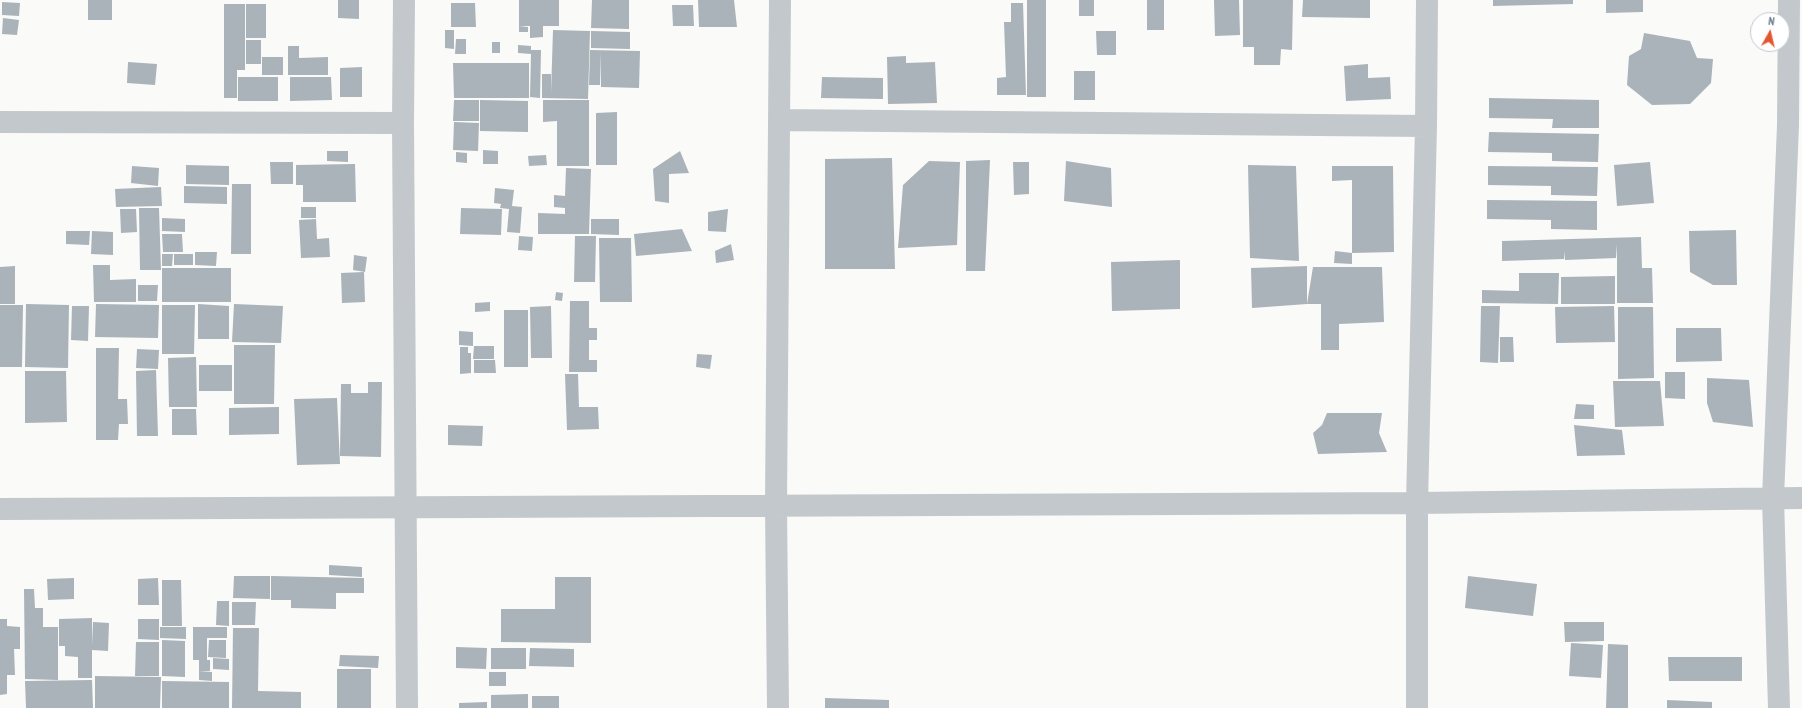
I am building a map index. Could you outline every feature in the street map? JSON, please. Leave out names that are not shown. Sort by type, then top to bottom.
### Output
[{"type":"street","points":[[404,0],[403,123],[407,708]]},
{"type":"street","points":[[778,708],[776,505],[780,0]]},
{"type":"street","points":[[1417,708],[1417,503],[1426,126],[1427,0]]},
{"type":"street","points":[[1778,708],[1773,498],[1795,126],[1789,0]]},
{"type":"street","points":[[779,120],[1426,126]]},
{"type":"street","points":[[0,122],[403,123]]},
{"type":"street","points":[[0,509],[1417,503],[1802,498]]},
{"type":"building","points":[[88,0],[112,0],[112,20],[88,20]]},
{"type":"building","points":[[338,0],[359,0],[359,19],[338,18]]},
{"type":"building","points":[[519,0],[559,0],[559,26],[543,26],[543,37],[530,38],[530,26],[519,26]]},
{"type":"building","points":[[592,0],[629,0],[629,29],[591,28]]},
{"type":"building","points":[[698,0],[734,0],[737,27],[699,27]]},
{"type":"building","points":[[1027,0],[1046,0],[1046,97],[1027,97]]},
{"type":"building","points":[[1079,0],[1094,0],[1094,16],[1079,16]]},
{"type":"building","points":[[1147,0],[1164,0],[1164,30],[1147,30]]},
{"type":"building","points":[[1214,0],[1239,0],[1240,35],[1215,36]]},
{"type":"building","points":[[1243,0],[1293,0],[1292,50],[1281,49],[1280,65],[1254,65],[1254,47],[1243,47]]},
{"type":"building","points":[[1303,0],[1370,0],[1370,18],[1302,17]]},
{"type":"building","points":[[1493,0],[1573,0],[1573,4],[1493,6]]},
{"type":"building","points":[[1606,0],[1643,0],[1643,12],[1606,13]]},
{"type":"building","points":[[2,2],[20,3],[19,16],[2,15]]},
{"type":"building","points":[[451,3],[475,3],[476,27],[451,27]]},
{"type":"building","points":[[1011,3],[1023,3],[1026,95],[997,95],[997,78],[1006,77],[1004,22],[1011,22]]},
{"type":"building","points":[[224,4],[245,4],[245,70],[237,70],[237,98],[224,98]]},
{"type":"building","points":[[246,4],[266,4],[266,38],[246,38]]},
{"type":"building","points":[[672,5],[693,5],[694,26],[673,26]]},
{"type":"building","points":[[3,18],[19,20],[17,35],[2,34]]},
{"type":"building","points":[[519,26],[528,27],[528,32],[519,32]]},
{"type":"building","points":[[445,30],[454,30],[454,49],[445,48]]},
{"type":"building","points":[[553,30],[590,31],[588,99],[542,98],[542,74],[551,74],[551,93]]},
{"type":"building","points":[[591,31],[630,32],[630,49],[591,48]]},
{"type":"building","points":[[1096,31],[1116,31],[1116,55],[1097,55]]},
{"type":"building","points":[[1644,33],[1690,41],[1697,58],[1713,59],[1711,83],[1690,104],[1652,105],[1627,85],[1629,56],[1641,49]]},
{"type":"building","points":[[456,39],[466,39],[466,54],[455,54]]},
{"type":"building","points":[[246,40],[261,40],[261,64],[246,64]]},
{"type":"building","points":[[492,42],[500,42],[500,53],[492,53]]},
{"type":"building","points":[[518,45],[531,46],[531,50],[541,50],[540,98],[530,97],[531,54],[518,53]]},
{"type":"building","points":[[288,46],[299,46],[299,58],[328,57],[328,75],[288,75]]},
{"type":"building","points":[[590,50],[640,51],[639,88],[601,87],[601,52],[600,85],[589,85]]},
{"type":"building","points":[[906,56],[906,63],[935,62],[937,103],[888,104],[887,57]]},
{"type":"building","points":[[262,57],[283,57],[283,75],[262,75]]},
{"type":"building","points":[[128,62],[157,64],[155,85],[127,83]]},
{"type":"building","points":[[453,63],[529,63],[529,98],[454,98]]},
{"type":"building","points":[[1368,64],[1368,78],[1390,77],[1391,99],[1346,101],[1344,66]]},
{"type":"building","points":[[362,67],[362,97],[340,97],[340,68]]},
{"type":"building","points":[[1074,71],[1095,71],[1095,100],[1074,100]]},
{"type":"building","points":[[238,77],[278,77],[278,101],[238,101]]},
{"type":"building","points":[[290,77],[331,77],[332,100],[290,101]]},
{"type":"building","points":[[822,77],[883,78],[883,99],[821,98]]},
{"type":"building","points":[[1489,98],[1599,100],[1599,128],[1552,128],[1553,119],[1489,118]]},
{"type":"building","points":[[454,100],[479,100],[479,121],[453,121]]},
{"type":"building","points":[[480,100],[528,101],[528,132],[480,131]]},
{"type":"building","points":[[543,100],[589,100],[589,166],[557,166],[557,121],[543,122]]},
{"type":"building","points":[[617,112],[617,165],[596,165],[596,113]]},
{"type":"building","points":[[454,122],[479,123],[478,151],[453,150]]},
{"type":"building","points":[[1489,132],[1599,134],[1598,162],[1552,161],[1552,153],[1488,152]]},
{"type":"building","points":[[483,150],[498,151],[498,164],[483,164]]},
{"type":"building","points":[[327,151],[348,151],[348,162],[327,161]]},
{"type":"building","points":[[680,151],[689,173],[669,174],[669,203],[655,201],[653,169]]},
{"type":"building","points":[[456,152],[467,153],[467,163],[456,162]]},
{"type":"building","points":[[546,155],[547,165],[529,166],[528,156]]},
{"type":"building","points":[[892,158],[895,269],[825,269],[825,159]]},
{"type":"building","points":[[990,160],[985,271],[966,271],[966,161]]},
{"type":"building","points":[[929,161],[960,162],[957,245],[898,248],[903,185]]},
{"type":"building","points":[[1066,161],[1111,168],[1112,207],[1064,201]]},
{"type":"building","points":[[270,162],[293,162],[293,184],[271,184]]},
{"type":"building","points":[[1013,162],[1029,162],[1029,194],[1014,195]]},
{"type":"building","points":[[1650,162],[1654,203],[1617,206],[1614,165]]},
{"type":"building","points":[[355,164],[356,202],[303,202],[303,185],[296,185],[296,165]]},
{"type":"building","points":[[186,165],[229,166],[229,185],[186,184]]},
{"type":"building","points":[[1248,165],[1296,166],[1299,261],[1250,258]]},
{"type":"building","points":[[132,166],[159,168],[158,186],[131,183]]},
{"type":"building","points":[[1332,166],[1393,166],[1394,252],[1352,253],[1352,180],[1332,181]]},
{"type":"building","points":[[1488,166],[1598,167],[1597,196],[1551,195],[1551,186],[1488,185]]},
{"type":"building","points":[[566,168],[591,169],[589,234],[538,234],[538,213],[565,214],[565,208],[554,207],[554,195],[565,196]]},
{"type":"building","points":[[232,184],[251,184],[251,254],[231,254]]},
{"type":"building","points":[[184,186],[227,187],[227,204],[184,203]]},
{"type":"building","points":[[161,187],[162,206],[116,207],[115,189]]},
{"type":"building","points":[[495,188],[514,190],[512,206],[522,207],[520,233],[507,232],[509,209],[500,208],[501,204],[494,203]]},
{"type":"building","points":[[1487,200],[1597,201],[1597,230],[1551,229],[1551,220],[1487,219]]},
{"type":"building","points":[[301,207],[316,207],[316,218],[301,218]]},
{"type":"building","points":[[139,208],[159,208],[161,270],[140,270]]},
{"type":"building","points":[[461,208],[502,209],[501,235],[460,234]]},
{"type":"building","points":[[120,209],[136,209],[137,232],[121,233]]},
{"type":"building","points":[[728,209],[726,232],[708,231],[708,212]]},
{"type":"building","points":[[162,218],[185,219],[185,232],[162,231]]},
{"type":"building","points":[[316,219],[317,239],[329,238],[330,257],[301,258],[299,220]]},
{"type":"building","points":[[591,219],[619,219],[619,235],[591,234]]},
{"type":"building","points":[[682,229],[692,251],[636,256],[634,234]]},
{"type":"building","points":[[1736,230],[1737,285],[1713,285],[1690,272],[1689,231]]},
{"type":"building","points":[[66,231],[90,231],[89,245],[66,244]]},
{"type":"building","points":[[92,231],[113,232],[113,255],[91,254]]},
{"type":"building","points":[[162,234],[182,234],[183,252],[163,252]]},
{"type":"building","points":[[519,236],[533,237],[532,251],[518,250]]},
{"type":"building","points":[[575,236],[596,236],[595,282],[574,282]]},
{"type":"building","points":[[1641,237],[1642,268],[1652,268],[1653,303],[1617,303],[1617,244],[1616,258],[1565,260],[1564,251],[1564,259],[1502,261],[1502,241]]},
{"type":"building","points":[[599,238],[631,238],[632,302],[600,302]]},
{"type":"building","points":[[731,244],[734,260],[716,263],[715,251]]},
{"type":"building","points":[[1335,251],[1352,253],[1352,264],[1334,263]]},
{"type":"building","points":[[195,252],[217,252],[216,266],[195,265]]},
{"type":"building","points":[[162,254],[173,254],[172,266],[162,266]]},
{"type":"building","points":[[174,254],[193,254],[193,265],[174,265]]},
{"type":"building","points":[[354,255],[367,257],[365,272],[353,270]]},
{"type":"building","points":[[1180,260],[1180,309],[1112,311],[1111,262]]},
{"type":"building","points":[[93,265],[110,265],[110,280],[136,279],[136,302],[94,302]]},
{"type":"building","points":[[15,266],[15,304],[0,304],[0,267]]},
{"type":"building","points":[[1307,266],[1307,304],[1252,308],[1251,268]]},
{"type":"building","points":[[1313,267],[1382,267],[1384,322],[1339,324],[1339,350],[1321,350],[1321,304],[1307,304]]},
{"type":"building","points":[[162,268],[231,268],[231,302],[162,302]]},
{"type":"building","points":[[364,272],[365,302],[342,303],[341,273]]},
{"type":"building","points":[[1519,273],[1559,273],[1558,304],[1482,303],[1482,290],[1519,291]]},
{"type":"building","points":[[1615,276],[1615,304],[1561,304],[1561,277]]},
{"type":"building","points":[[138,285],[158,285],[157,301],[138,301]]},
{"type":"building","points":[[556,292],[563,293],[562,301],[555,300]]},
{"type":"building","points":[[570,301],[589,301],[589,328],[597,328],[597,340],[589,340],[589,360],[597,360],[597,372],[569,372]]},
{"type":"building","points":[[490,302],[490,311],[475,312],[475,303]]},
{"type":"building","points":[[26,304],[69,305],[68,368],[25,367]]},
{"type":"building","points":[[96,304],[159,305],[158,338],[95,337]]},
{"type":"building","points":[[198,304],[229,306],[229,339],[198,339]]},
{"type":"building","points":[[234,304],[283,306],[281,343],[232,342]]},
{"type":"building","points":[[0,305],[23,305],[22,367],[0,367]]},
{"type":"building","points":[[162,305],[195,305],[194,354],[162,354]]},
{"type":"building","points":[[72,306],[89,306],[88,341],[71,340]]},
{"type":"building","points":[[551,306],[552,358],[531,358],[530,307]]},
{"type":"building","points":[[1481,306],[1500,306],[1498,363],[1480,362]]},
{"type":"building","points":[[1614,306],[1615,342],[1556,343],[1555,307]]},
{"type":"building","points":[[1618,307],[1653,307],[1654,378],[1618,379]]},
{"type":"building","points":[[504,310],[528,310],[528,367],[504,367]]},
{"type":"building","points":[[1676,328],[1721,328],[1722,361],[1676,362]]},
{"type":"building","points":[[459,331],[473,332],[473,346],[459,345]]},
{"type":"building","points":[[1500,337],[1513,337],[1514,362],[1500,362]]},
{"type":"building","points":[[234,345],[275,345],[274,404],[234,404]]},
{"type":"building","points":[[474,346],[494,346],[494,359],[473,359]]},
{"type":"building","points":[[460,347],[468,347],[468,353],[471,353],[471,373],[460,374]]},
{"type":"building","points":[[96,348],[119,348],[118,399],[127,399],[128,424],[119,424],[118,440],[96,440]]},
{"type":"building","points":[[137,349],[159,350],[158,369],[136,368]]},
{"type":"building","points":[[697,354],[712,355],[710,369],[696,367]]},
{"type":"building","points":[[196,357],[197,407],[169,407],[168,358]]},
{"type":"building","points":[[474,360],[495,360],[496,373],[474,373]]},
{"type":"building","points":[[199,365],[232,365],[232,391],[199,391]]},
{"type":"building","points":[[156,370],[158,436],[137,436],[136,371]]},
{"type":"building","points":[[25,371],[66,371],[67,422],[25,423]]},
{"type":"building","points":[[1665,372],[1685,372],[1685,399],[1665,398]]},
{"type":"building","points":[[565,374],[578,374],[579,407],[598,407],[599,429],[567,430]]},
{"type":"building","points":[[1707,378],[1749,380],[1753,427],[1713,422],[1707,403]]},
{"type":"building","points":[[1613,381],[1660,381],[1664,426],[1615,427]]},
{"type":"building","points":[[368,382],[382,382],[381,457],[340,456],[341,384],[351,384],[351,393],[368,393]]},
{"type":"building","points":[[337,398],[340,464],[297,465],[294,399]]},
{"type":"building","points":[[1576,404],[1594,405],[1594,419],[1574,419]]},
{"type":"building","points":[[279,407],[279,434],[229,435],[229,408]]},
{"type":"building","points":[[172,409],[196,409],[197,435],[172,435]]},
{"type":"building","points":[[1327,413],[1382,413],[1379,433],[1387,452],[1318,454],[1313,433],[1322,425]]},
{"type":"building","points":[[448,425],[483,426],[482,446],[448,445]]},
{"type":"building","points":[[1574,425],[1622,430],[1625,455],[1577,456]]},
{"type":"building","points":[[329,565],[362,567],[362,577],[329,575]]},
{"type":"building","points":[[234,576],[270,576],[270,599],[233,598]]},
{"type":"building","points":[[271,576],[364,578],[364,593],[336,593],[336,609],[291,608],[291,600],[271,600]]},
{"type":"building","points":[[1468,576],[1537,584],[1533,616],[1465,608]]},
{"type":"building","points":[[555,577],[591,577],[591,643],[501,642],[501,609],[555,609]]},
{"type":"building","points":[[74,578],[74,599],[48,600],[47,579]]},
{"type":"building","points":[[158,578],[159,605],[138,605],[138,579]]},
{"type":"building","points":[[162,580],[181,580],[182,626],[162,626]]},
{"type":"building","points":[[24,589],[34,589],[35,608],[43,608],[43,627],[58,627],[58,680],[25,679]]},
{"type":"building","points":[[217,601],[229,601],[229,626],[216,625]]},
{"type":"building","points":[[232,602],[256,602],[255,625],[232,625]]},
{"type":"building","points":[[92,618],[92,645],[93,622],[109,623],[108,651],[92,650],[92,678],[78,678],[78,657],[65,656],[65,646],[59,646],[59,619]]},
{"type":"building","points":[[0,619],[7,619],[7,626],[20,627],[20,649],[14,649],[15,675],[7,675],[7,694],[0,695]]},
{"type":"building","points":[[138,619],[159,619],[159,640],[138,639]]},
{"type":"building","points":[[1564,622],[1604,622],[1604,641],[1565,642]]},
{"type":"building","points":[[160,627],[186,627],[186,639],[160,638]]},
{"type":"building","points":[[193,627],[227,627],[227,638],[207,638],[207,660],[193,660]]},
{"type":"building","points":[[233,628],[259,628],[258,691],[301,692],[301,708],[232,708]]},
{"type":"building","points":[[162,640],[185,641],[185,677],[162,676]]},
{"type":"building","points":[[209,640],[226,640],[226,658],[208,657]]},
{"type":"building","points":[[136,642],[159,642],[159,676],[135,676]]},
{"type":"building","points":[[1571,643],[1603,645],[1601,678],[1569,676]]},
{"type":"building","points":[[1608,644],[1628,645],[1628,708],[1606,708]]},
{"type":"building","points":[[456,647],[487,648],[486,669],[456,668]]},
{"type":"building","points":[[491,648],[526,648],[526,669],[491,669]]},
{"type":"building","points":[[530,648],[574,649],[574,667],[529,666]]},
{"type":"building","points":[[340,655],[379,656],[378,668],[339,666]]},
{"type":"building","points":[[1668,657],[1742,657],[1742,681],[1669,681]]},
{"type":"building","points":[[213,658],[229,659],[229,670],[213,669]]},
{"type":"building","points":[[199,660],[210,660],[210,671],[199,671]]},
{"type":"building","points":[[337,669],[371,669],[371,708],[337,708]]},
{"type":"building","points":[[199,671],[212,672],[212,681],[199,680]]},
{"type":"building","points":[[489,672],[506,672],[506,686],[489,686]]},
{"type":"building","points":[[95,676],[161,677],[160,708],[95,708]]},
{"type":"building","points":[[92,680],[93,708],[26,708],[25,681]]},
{"type":"building","points":[[162,681],[229,682],[229,708],[162,708]]},
{"type":"building","points":[[528,694],[528,708],[491,708],[491,695]]},
{"type":"building","points":[[532,696],[559,696],[559,708],[532,708]]},
{"type":"building","points":[[825,698],[889,700],[889,708],[825,708]]},
{"type":"building","points":[[1667,700],[1712,702],[1712,708],[1667,708]]},
{"type":"building","points":[[487,702],[487,708],[459,708],[459,703]]}]
